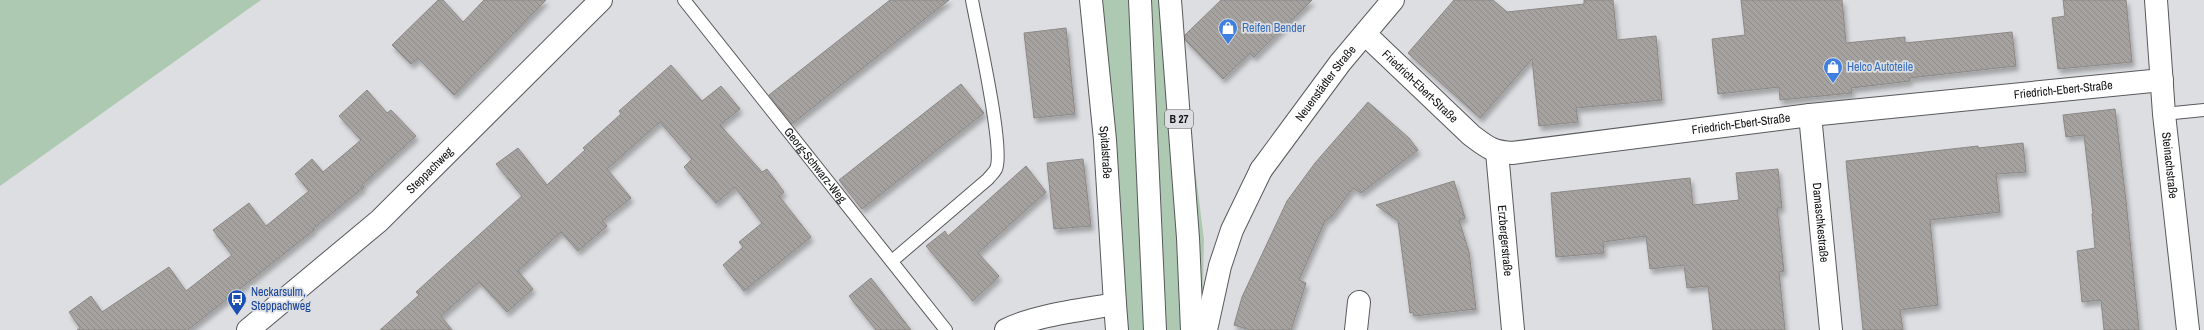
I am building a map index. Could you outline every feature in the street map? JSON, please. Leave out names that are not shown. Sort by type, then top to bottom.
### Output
[{"type":"main road","name":"Steppachweg","points":[[248,330],[379,221],[476,127],[601,0]]},
{"type":"main road","name":"Spitalstraße","points":[[1091,0],[1105,140],[1114,304],[1117,330]]},
{"type":"main road","points":[[1140,0],[1155,330]]},
{"type":"main road","name":"B 27","points":[[1170,0],[1188,238],[1192,330]]},
{"type":"main road","name":"Neuenstädter Straße","points":[[1206,330],[1220,266],[1232,230],[1261,170],[1336,69],[1393,0]]},
{"type":"main road","name":"Steinachstraße","points":[[2156,0],[2164,114],[2188,330]]},
{"type":"main road","name":"Friedrich-Ebert-Straße","points":[[1366,34],[1471,135],[1490,150],[1512,153],[1810,115],[2162,80]]},
{"type":"main road","name":"Damaschkestraße","points":[[1810,115],[1831,330]]},
{"type":"main road","name":"Erzbergerstraße","points":[[1497,152],[1513,330]]},
{"type":"main road","points":[[1356,330],[1359,302]]},
{"type":"main road","points":[[1006,330],[1014,326],[1060,314],[1114,304]]},
{"type":"lane","name":"Georg-Schwarz-Weg","points":[[684,0],[946,330]]},
{"type":"lane","points":[[892,261],[988,179],[996,169],[998,157],[994,116],[972,0]]},
{"type":"lane","points":[[2164,114],[2204,110]]},
{"type":"green space","points":[[0,0],[261,0],[0,186]]},
{"type":"green space","points":[[1103,0],[1179,0],[1179,39],[1204,240],[1202,330],[1122,330]]},
{"type":"building","points":[[438,0],[443,0],[463,22],[484,0],[546,0],[454,95],[418,58],[411,64],[392,45]]},
{"type":"building","points":[[890,0],[949,0],[792,124],[769,95]]},
{"type":"building","name":"Reifen Bender","points":[[1221,0],[1312,0],[1254,57],[1250,53],[1223,79],[1186,41],[1185,35]]},
{"type":"building","points":[[1454,0],[1493,0],[1507,12],[1584,4],[1584,0],[1613,0],[1617,40],[1656,36],[1662,100],[1576,108],[1578,122],[1539,126],[1532,59],[1480,118],[1408,53]]},
{"type":"building","points":[[1741,0],[1842,0],[1846,43],[1905,37],[1905,43],[2012,32],[2016,66],[1909,78],[1910,81],[1851,88],[1852,93],[1780,100],[1779,87],[1718,94],[1712,39],[1745,35]]},
{"type":"building","points":[[2063,0],[2126,0],[2132,62],[2058,69],[2052,18],[2065,16]]},
{"type":"building","points":[[1066,28],[1075,114],[1034,118],[1024,33]]},
{"type":"building","points":[[671,65],[702,101],[721,86],[740,109],[720,125],[762,172],[767,169],[784,192],[779,196],[811,237],[744,291],[723,265],[743,247],[739,242],[762,223],[735,187],[716,203],[684,167],[692,159],[660,122],[607,169],[631,198],[602,221],[607,226],[578,251],[561,232],[518,271],[533,289],[507,312],[479,282],[441,316],[452,330],[380,330],[419,295],[416,292],[522,196],[496,164],[518,148],[547,185],[585,150],[583,148],[621,114],[619,111]]},
{"type":"building","points":[[961,84],[984,113],[862,209],[839,180]]},
{"type":"building","points":[[367,90],[387,113],[391,110],[416,136],[362,185],[364,187],[313,229],[314,230],[188,330],[77,330],[80,328],[69,312],[91,296],[102,312],[169,267],[186,291],[232,255],[213,230],[249,203],[266,226],[309,191],[295,174],[312,159],[323,172],[361,140],[339,116]]},
{"type":"building","points":[[1368,102],[1409,138],[1418,150],[1361,193],[1353,188],[1332,216],[1325,221],[1299,280],[1306,283],[1291,330],[1250,330],[1234,325],[1242,297],[1287,201],[1315,163]]},
{"type":"building","points":[[2115,109],[2139,330],[2104,330],[2101,300],[2082,302],[2077,251],[2095,248],[2093,214],[2084,135],[2066,137],[2063,115]]},
{"type":"building","points":[[2023,143],[2026,172],[1996,174],[2000,212],[1930,220],[1938,305],[1900,310],[1903,330],[1863,330],[1846,161],[1978,146],[1978,148]]},
{"type":"building","points":[[1083,159],[1091,226],[1054,229],[1047,163]]},
{"type":"building","points":[[1026,166],[1046,192],[978,253],[999,276],[973,301],[926,246],[945,231],[948,236]]},
{"type":"building","points":[[1778,169],[1782,208],[1777,208],[1784,271],[1779,272],[1785,330],[1713,330],[1708,286],[1687,288],[1684,265],[1650,269],[1646,236],[1603,242],[1604,253],[1556,257],[1551,193],[1690,178],[1693,205],[1739,200],[1736,173]]},
{"type":"building","points":[[1454,181],[1465,218],[1459,220],[1469,252],[1476,309],[1414,316],[1413,312],[1410,313],[1398,221],[1376,205]]},
{"type":"building","points":[[871,278],[911,330],[876,330],[849,296]]},
{"type":"place","name":"Reifen Bender","points":[[1228,45]]},
{"type":"place","name":"Helco Autoteile","points":[[1833,84]]},
{"type":"place","name":"Neckarsulm, Steppachweg","points":[[237,316]]}]
